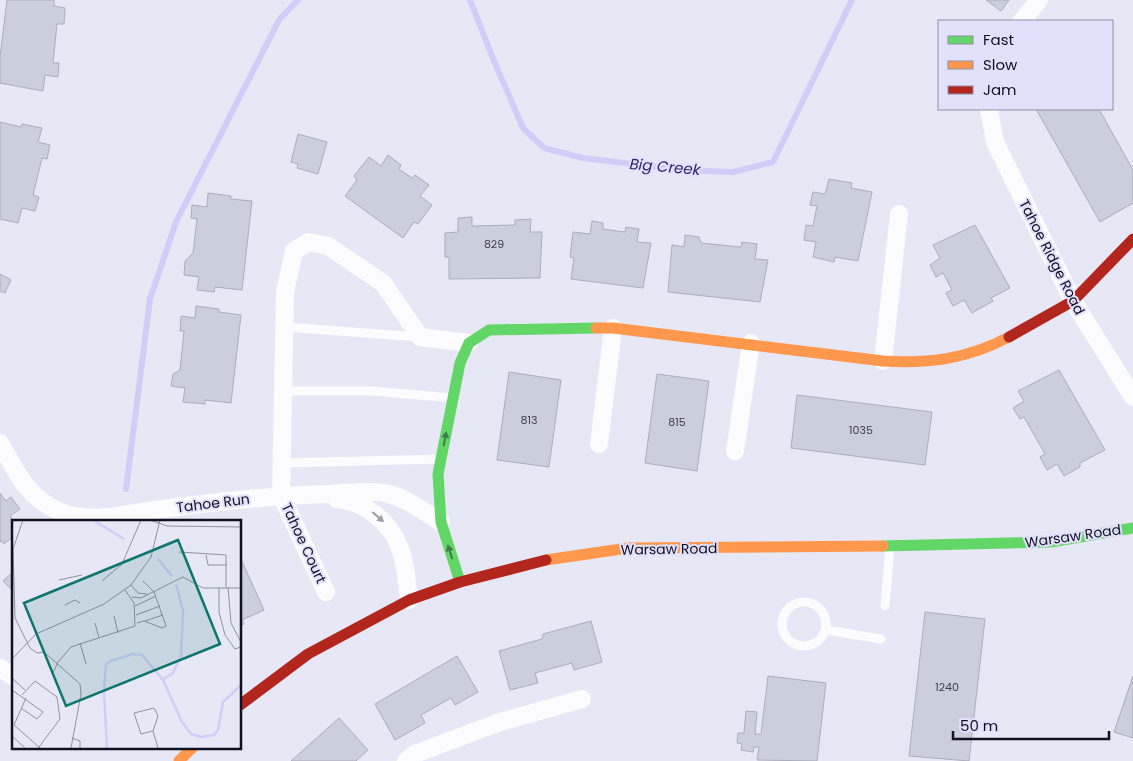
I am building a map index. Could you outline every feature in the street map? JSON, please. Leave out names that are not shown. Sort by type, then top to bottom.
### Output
[{"type":"street","points":[[1023,20],[1038,0]]},
{"type":"street","name":"Tahoe Ridge Road","points":[[989,110],[995,142],[1073,301],[1133,396]]},
{"type":"street","points":[[883,361],[899,214]]},
{"type":"street","points":[[460,582],[441,522],[438,500],[441,459],[460,363],[469,343],[489,330],[613,328],[751,343],[883,361],[928,362],[953,358],[988,348],[1073,301],[1133,239]]},
{"type":"street","points":[[281,495],[285,292],[294,251],[309,242],[328,246],[383,283],[420,337],[469,343]]},
{"type":"street","points":[[599,444],[613,328]]},
{"type":"street","points":[[735,452],[751,343]]},
{"type":"street","name":"Tahoe Run","points":[[0,443],[24,486],[41,502],[62,513],[80,517],[100,518],[218,501],[281,495],[384,493],[401,498],[441,522]]},
{"type":"street","name":"Tahoe Run","points":[[281,495],[341,500],[357,504],[374,513],[388,527],[400,547],[409,600]]},
{"type":"street","name":"Tahoe Court","points":[[281,495],[326,592]]},
{"type":"street","name":"Warsaw Road","points":[[241,704],[308,654],[359,625],[409,600],[460,582],[543,560],[628,548],[991,545],[1051,542],[1133,528]]},
{"type":"street","points":[[0,668],[12,676]]},
{"type":"street","points":[[406,761],[415,754],[497,723],[582,699]]},
{"type":"street","points":[[180,761],[192,748]]},
{"type":"lane","points":[[284,327],[420,337]]},
{"type":"lane","points":[[283,391],[372,392],[453,398]]},
{"type":"lane","points":[[282,463],[441,459]]},
{"type":"lane","points":[[885,606],[890,546]]},
{"type":"lane","points":[[806,602],[820,608],[827,622],[826,630],[818,642],[803,646],[795,645],[784,634],[783,618],[791,606],[806,602]]},
{"type":"lane","points":[[826,630],[881,639]]},
{"type":"building","points":[[7,0],[54,0],[54,6],[65,8],[64,24],[57,24],[53,63],[59,63],[58,77],[45,75],[43,91],[0,83],[0,57]]},
{"type":"building","points":[[986,0],[1009,0],[1001,11]]},
{"type":"building","points":[[1037,110],[1100,110],[1133,170],[1133,203],[1100,222]]},
{"type":"building","points":[[0,122],[21,127],[22,124],[42,128],[38,142],[50,145],[47,159],[42,158],[33,195],[39,197],[35,211],[22,208],[18,223],[0,219]]},
{"type":"building","points":[[298,134],[327,142],[318,174],[297,168],[298,164],[291,162]]},
{"type":"building","points":[[388,155],[401,165],[399,169],[412,178],[415,175],[429,185],[420,196],[432,205],[418,224],[414,222],[403,238],[345,196],[357,180],[354,176],[369,157],[381,166]]},
{"type":"building","points":[[829,179],[852,183],[851,188],[872,192],[858,261],[835,257],[834,262],[813,257],[816,242],[804,240],[806,225],[813,226],[817,206],[810,205],[813,192],[825,194]]},
{"type":"building","points":[[208,193],[231,196],[231,199],[252,201],[242,290],[215,287],[214,292],[197,290],[199,277],[184,275],[185,261],[193,253],[197,219],[191,218],[192,205],[207,207]]},
{"type":"building","points":[[472,217],[472,226],[515,225],[515,220],[531,219],[530,232],[542,232],[540,278],[449,279],[449,257],[445,257],[445,233],[458,232],[458,218]]},
{"type":"building","points":[[592,221],[603,223],[603,229],[625,232],[626,227],[639,229],[637,242],[651,243],[643,288],[571,279],[574,258],[570,257],[573,232],[590,234]]},
{"type":"building","points":[[975,225],[1010,288],[991,298],[993,301],[972,313],[964,300],[953,306],[946,293],[952,290],[943,273],[936,277],[930,265],[940,258],[933,245]]},
{"type":"building","points":[[685,235],[699,237],[701,243],[741,247],[742,242],[757,244],[755,259],[768,260],[760,302],[668,292],[672,245],[684,247]]},
{"type":"building","points":[[0,274],[11,280],[5,293],[0,291]]},
{"type":"building","points":[[196,306],[219,309],[219,312],[241,315],[231,403],[205,400],[205,404],[183,402],[185,388],[171,386],[173,374],[180,370],[184,331],[180,331],[181,316],[195,318]]},
{"type":"building","points":[[1059,370],[1105,450],[1080,463],[1080,467],[1064,476],[1057,464],[1047,470],[1040,457],[1045,454],[1024,417],[1020,419],[1013,408],[1024,401],[1018,391]]},
{"type":"building","points":[[509,372],[561,380],[549,467],[497,460]]},
{"type":"building","points":[[657,374],[709,381],[697,471],[645,463]]},
{"type":"building","points":[[797,395],[932,412],[925,465],[791,448]]},
{"type":"building","points":[[0,493],[6,501],[11,497],[20,509],[10,516],[13,520],[12,538],[4,544],[2,541],[0,542]]},
{"type":"building","points":[[241,559],[264,610],[242,620],[244,624],[241,626]]},
{"type":"building","points":[[12,573],[12,590],[3,581]]},
{"type":"building","points":[[925,612],[985,619],[969,761],[909,756]]},
{"type":"building","points":[[591,621],[602,662],[574,670],[572,663],[535,673],[538,683],[510,690],[499,651],[542,639],[543,634]]},
{"type":"building","points":[[457,656],[478,692],[455,705],[451,698],[421,715],[425,723],[395,740],[375,704]]},
{"type":"building","points":[[768,676],[826,683],[817,761],[757,760],[759,747],[754,747],[753,752],[741,750],[742,744],[737,743],[738,733],[744,733],[746,711],[757,712],[755,734],[761,734]]},
{"type":"building","points":[[1133,676],[1133,738],[1114,732]]},
{"type":"building","points":[[339,718],[368,750],[356,761],[291,761]]},
{"type":"waterway","points":[[126,489],[150,299],[176,222],[279,20],[298,0]]},
{"type":"waterway","name":"Big Creek","points":[[470,0],[523,128],[544,148],[583,158],[682,170],[733,172],[773,162],[852,0]]},
{"type":"traffic: fast","points":[[460,582],[441,522],[438,474],[460,363],[469,343],[489,330],[596,328]]},
{"type":"traffic: fast","points":[[883,546],[1051,542],[1133,528]]},
{"type":"traffic: slow","points":[[596,328],[613,328],[900,362],[932,361],[963,355],[1009,337]]},
{"type":"traffic: slow","points":[[546,560],[628,548],[883,546]]},
{"type":"traffic: slow","points":[[179,761],[192,748]]},
{"type":"traffic: jam","points":[[1009,337],[1073,301],[1133,239]]},
{"type":"traffic: jam","points":[[241,704],[308,654],[409,600],[460,582],[546,560]]}]
